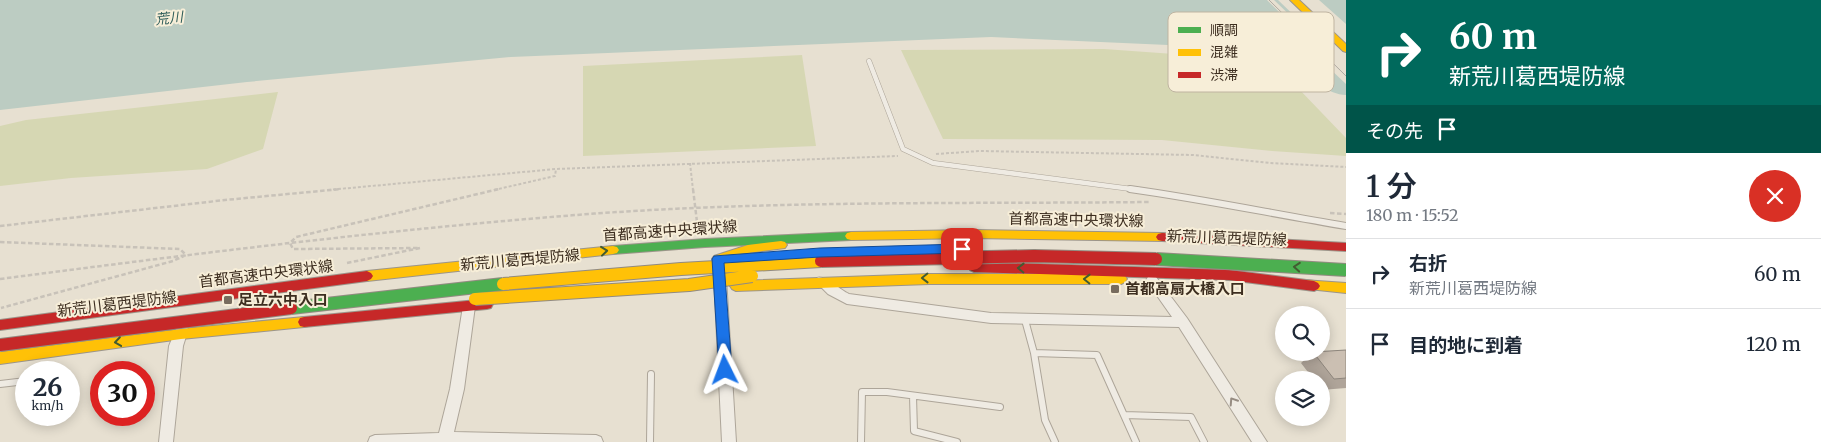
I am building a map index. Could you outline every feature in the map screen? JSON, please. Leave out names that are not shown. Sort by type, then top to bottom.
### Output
[{"type":"main road","points":[[1294,0],[1307,12]]},
{"type":"main road","points":[[1309,0],[1322,12]]},
{"type":"main road","points":[[1334,23],[1346,34]]},
{"type":"main road","points":[[1334,38],[1346,49]]},
{"type":"main road","name":"首都高速中央環状線","points":[[0,325],[203,297],[469,264],[601,251],[807,237],[947,233],[1038,233],[1185,237],[1346,247]]},
{"type":"main road","points":[[718,259],[748,249],[818,243],[960,239],[1200,243],[1346,254]]},
{"type":"main road","points":[[203,297],[619,260],[750,251],[940,244],[1121,245],[1200,243]]},
{"type":"main road","points":[[1121,245],[1277,255]]},
{"type":"main road","name":"新荒川葛西堤防線","points":[[0,336],[186,311],[397,287],[718,259],[820,253],[962,249],[1107,249],[1277,255],[1346,261]]},
{"type":"main road","points":[[0,345],[70,334],[468,287],[620,273],[752,264],[894,258],[1037,256],[1203,261],[1346,270]]},
{"type":"main road","points":[[70,334],[146,330],[466,300],[689,285],[754,276],[897,268],[969,267],[1174,272],[1230,276],[1314,286]]},
{"type":"main road","points":[[0,358],[181,334],[469,306],[822,281],[968,278],[1152,280],[1346,288]]},
{"type":"street","points":[[718,259],[729,442]]},
{"type":"street","points":[[1152,280],[1183,322],[1260,442]]},
{"type":"street","points":[[822,281],[832,291],[847,299],[991,318],[1183,322]]},
{"type":"street","points":[[445,439],[457,389],[469,306]]},
{"type":"street","points":[[166,442],[176,346],[181,334],[186,311]]},
{"type":"street","points":[[375,442],[445,439],[596,442]]},
{"type":"lane","points":[[869,61],[903,148],[933,163],[1189,196],[1234,207],[1346,226]]},
{"type":"lane","points":[[1025,320],[1034,353],[1046,420],[1055,442]]},
{"type":"lane","points":[[1034,353],[1097,355],[1136,442]]},
{"type":"lane","points":[[650,442],[651,374]]},
{"type":"lane","points":[[0,384],[15,382]]},
{"type":"lane","points":[[861,442],[862,392],[913,396],[1000,407]]},
{"type":"lane","points":[[913,396],[914,431],[957,442]]},
{"type":"lane","points":[[1124,415],[1191,417],[1204,442]]},
{"type":"path","points":[[0,226],[274,195],[556,170],[690,163],[916,156],[980,151],[1193,155],[1270,163],[1346,167]]},
{"type":"path","points":[[690,163],[698,232]]},
{"type":"path","points":[[290,243],[296,237],[555,176],[556,170]]},
{"type":"path","points":[[0,279],[290,243],[576,215],[695,208],[918,204],[1159,203]]},
{"type":"path","points":[[1327,212],[1346,214]]},
{"type":"path","points":[[0,242],[180,249],[186,255]]},
{"type":"path","points":[[290,243],[293,249],[420,248],[344,264]]},
{"type":"path","points":[[0,309],[173,261],[186,255]]},
{"type":"green space","points":[[1104,49],[1168,54],[1168,92],[1302,92],[1346,138],[1346,156],[1162,140],[943,139],[901,50]]},
{"type":"green space","points":[[802,55],[816,146],[583,156],[583,66]]},
{"type":"green space","points":[[278,92],[263,149],[207,169],[71,178],[0,186],[0,126],[26,120]]},
{"type":"water","name":"荒川","points":[[0,0],[1346,0],[1346,45],[1334,45],[1334,12],[1168,12],[1168,45],[991,37],[511,57],[247,82],[0,110]]},
{"type":"water","points":[[1334,73],[1346,84],[1346,95],[1333,92]]},
{"type":"pier","points":[[1267,0],[1274,0],[1286,12],[1279,12]]},
{"type":"pier","points":[[1278,0],[1319,0],[1332,12],[1290,12]]},
{"type":"pier","points":[[1334,13],[1346,24],[1346,48],[1334,48]]},
{"type":"building","points":[[1346,350],[1346,378],[1334,379],[1330,371],[1328,371],[1320,361],[1330,361],[1330,351]]},
{"type":"tram line","points":[[1269,0],[1281,12]]},
{"type":"tram line","points":[[1334,64],[1346,76]]},
{"type":"traffic: fast","points":[[613,250],[705,243],[851,236]]},
{"type":"traffic: fast","points":[[1156,259],[1346,270]]},
{"type":"traffic: fast","points":[[291,308],[503,284]]},
{"type":"traffic: slow","points":[[1294,0],[1307,12]]},
{"type":"traffic: slow","points":[[1334,38],[1346,49]]},
{"type":"traffic: slow","points":[[851,236],[973,234],[1162,237]]},
{"type":"traffic: slow","points":[[718,259],[748,249],[781,245]]},
{"type":"traffic: slow","points":[[367,276],[613,250]]},
{"type":"traffic: slow","points":[[503,284],[681,269],[821,261]]},
{"type":"traffic: slow","points":[[475,299],[689,285],[752,276]]},
{"type":"traffic: slow","points":[[736,286],[929,279],[1121,279]]},
{"type":"traffic: slow","points":[[1303,285],[1346,288]]},
{"type":"traffic: slow","points":[[0,358],[181,334],[304,322]]},
{"type":"traffic: jam","points":[[1162,237],[1346,247]]},
{"type":"traffic: jam","points":[[821,261],[1034,256],[1156,259]]},
{"type":"traffic: jam","points":[[974,267],[1229,275],[1314,286]]},
{"type":"traffic: jam","points":[[0,325],[367,276]]},
{"type":"traffic: jam","points":[[304,322],[487,304]]},
{"type":"traffic: jam","points":[[0,345],[291,308]]},
{"type":"place","name":"首都高扇大橋入口","points":[[1115,289]]},
{"type":"place","name":"足立六中入口","points":[[228,300]]},
{"type":"route","points":[[725,370],[722,297],[718,259],[820,253],[962,249]]}]
